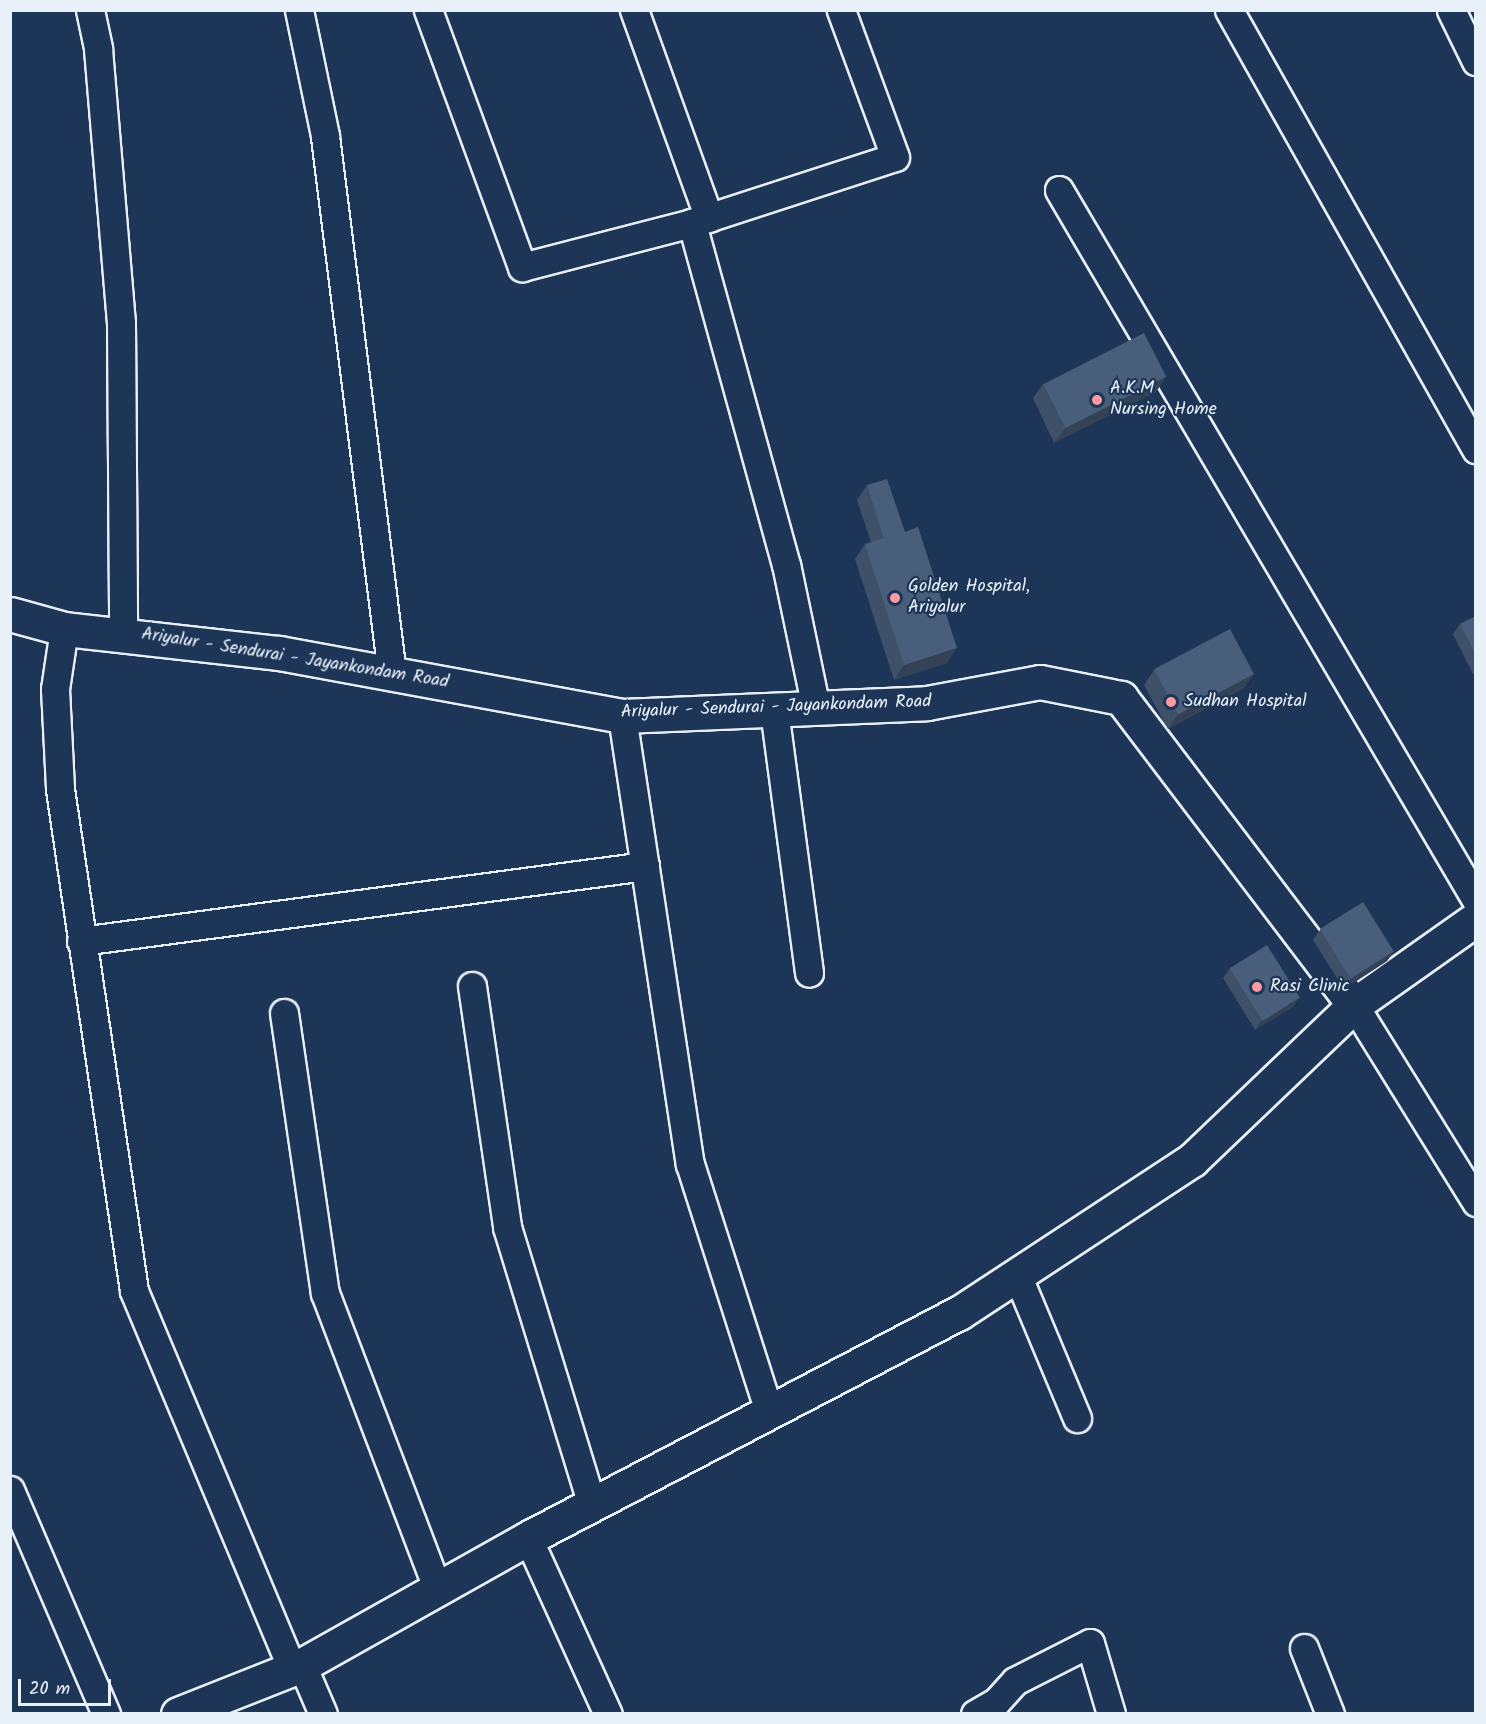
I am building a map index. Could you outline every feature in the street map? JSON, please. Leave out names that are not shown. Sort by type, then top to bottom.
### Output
[{"type":"main road","name":"Ariyalur - Sendurai - Jayankondam Road","points":[[10,614],[64,629],[123,631],[392,674],[622,716],[927,703],[1040,682],[1121,698],[1354,1005]]},
{"type":"main road","points":[[178,1713],[297,1667],[438,1591],[528,1538],[1018,1277],[1192,1160],[1354,1005],[1476,919]]},
{"type":"street","points":[[90,10],[98,50],[121,322],[123,631]]},
{"type":"street","points":[[299,10],[325,136],[392,674]]},
{"type":"street","points":[[428,10],[522,267],[701,220],[895,157],[841,10]]},
{"type":"street","points":[[634,10],[701,220],[786,565],[816,708]]},
{"type":"street","points":[[1229,10],[1476,449]]},
{"type":"street","points":[[1451,10],[1476,62]]},
{"type":"street","points":[[1059,190],[1476,900]]},
{"type":"street","points":[[64,629],[55,689],[60,789],[81,941],[102,1046],[134,1291],[297,1667],[324,1713]]},
{"type":"street","points":[[774,710],[809,973]]},
{"type":"street","points":[[622,716],[690,1164],[769,1410]]},
{"type":"street","points":[[81,941],[645,866]]},
{"type":"street","points":[[472,986],[507,1227],[592,1505]]},
{"type":"street","points":[[1354,1005],[1476,1202]]},
{"type":"street","points":[[284,1013],[324,1293],[438,1591]]},
{"type":"street","points":[[1018,1277],[1077,1418]]},
{"type":"street","points":[[10,1490],[106,1713]]},
{"type":"street","points":[[528,1538],[608,1713]]},
{"type":"street","points":[[975,1713],[1015,1681],[1090,1643],[1111,1713]]},
{"type":"street","points":[[1304,1648],[1330,1713]]},
{"type":"building","points":[[1144,333],[1166,377],[1066,428],[1043,384]]},
{"type":"building","points":[[887,479],[905,532],[918,527],[957,648],[904,665],[865,544],[884,538],[867,485]]},
{"type":"building","points":[[1476,616],[1476,655],[1460,624]]},
{"type":"building","points":[[1230,629],[1254,674],[1178,714],[1154,669]]},
{"type":"building","points":[[1363,902],[1394,951],[1350,978],[1320,929]]},
{"type":"building","points":[[1267,945],[1300,998],[1263,1021],[1230,968]]},
{"type":"place","name":"A.K.M Nursing Home","points":[[1097,400]]},
{"type":"place","name":"Golden Hospital, Ariyalur","points":[[895,598]]},
{"type":"place","name":"Sudhan Hospital","points":[[1171,702]]},
{"type":"place","name":"Rasi Clinic","points":[[1257,987]]}]
